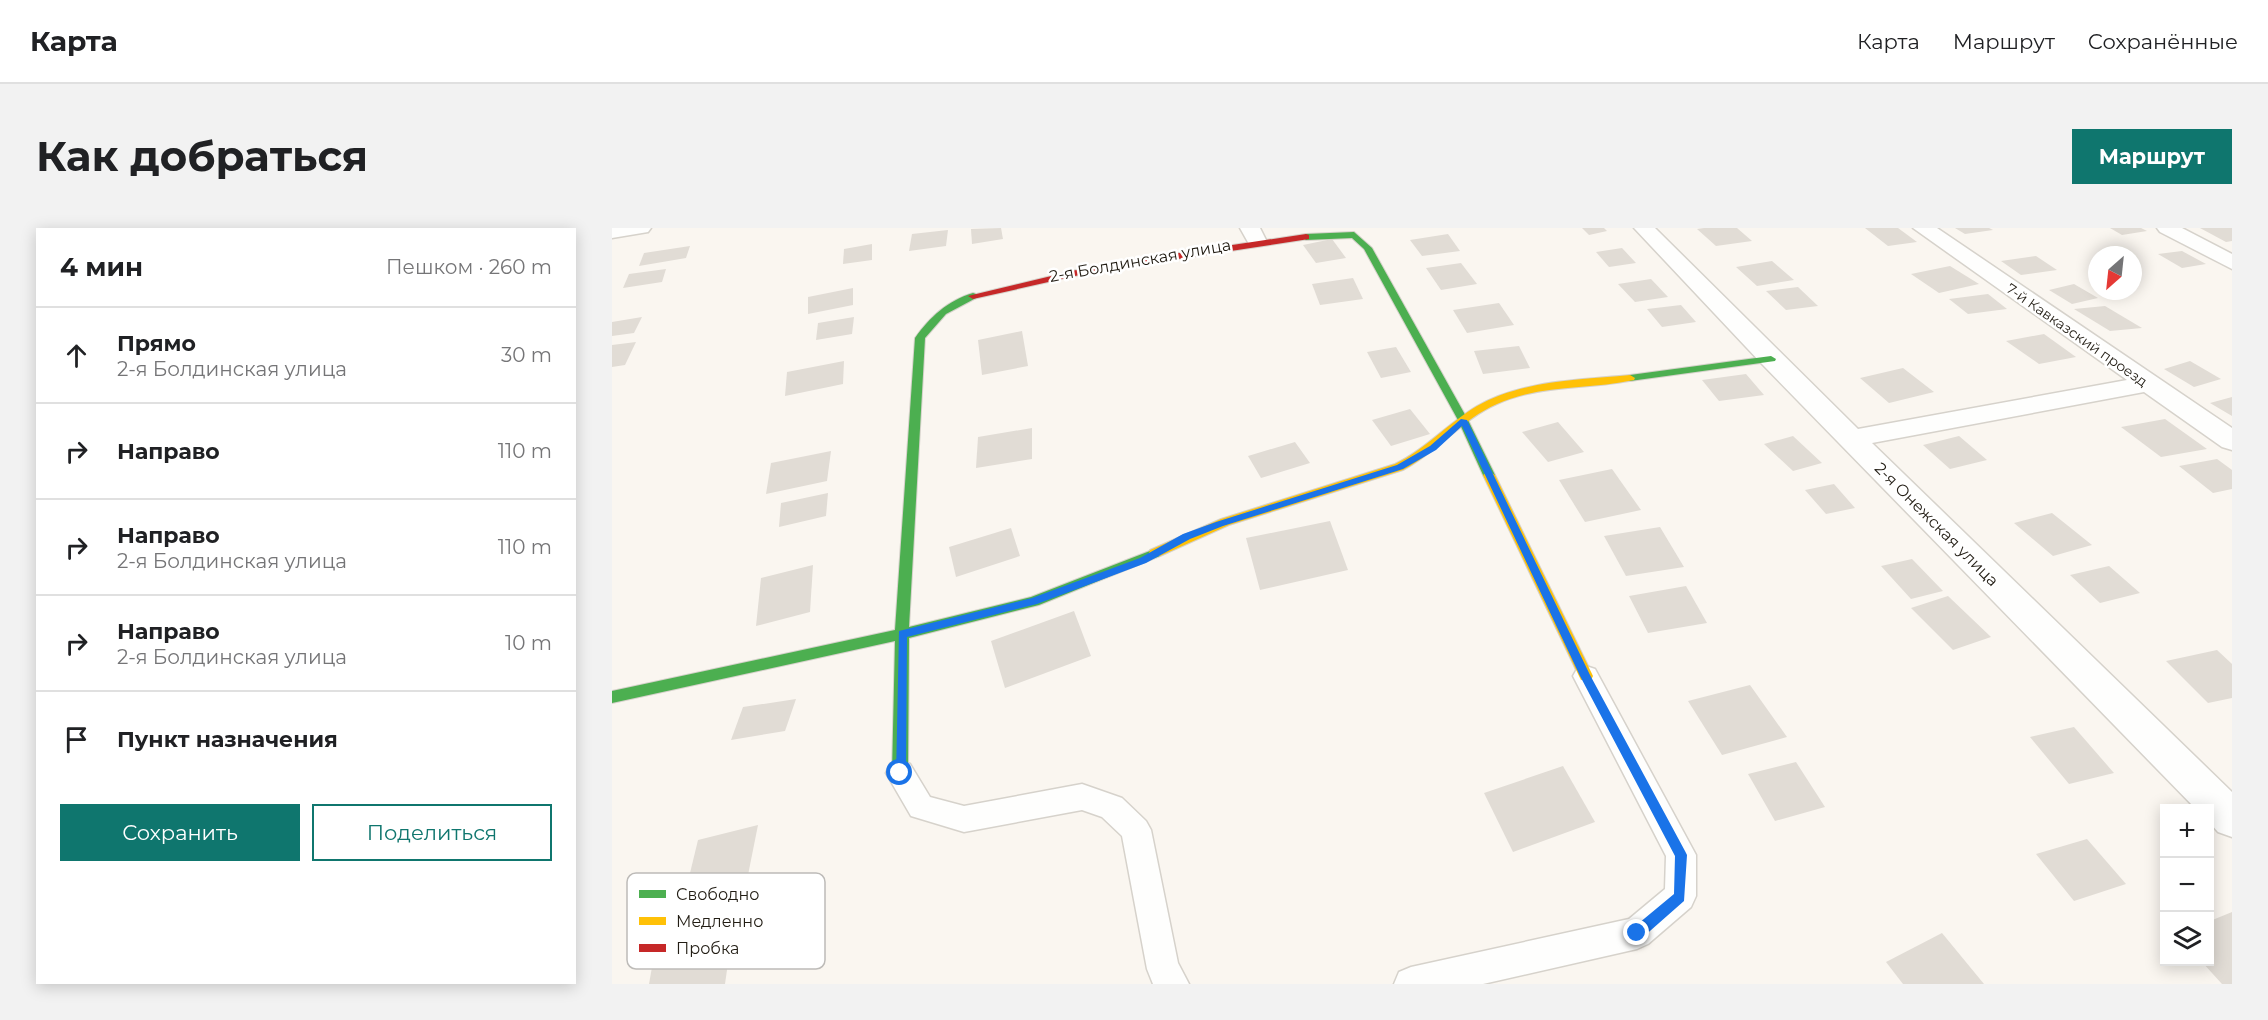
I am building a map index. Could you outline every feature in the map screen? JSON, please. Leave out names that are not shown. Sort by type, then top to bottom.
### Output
[{"type":"street","points":[[612,232],[641,228]]},
{"type":"street","name":"2-я Онежская улица","points":[[1644,228],[1771,359],[2232,819]]},
{"type":"street","name":"7-й Кавказский проезд","points":[[1923,228],[2232,441]]},
{"type":"street","points":[[2167,228],[2232,263]]},
{"type":"street","name":"2-я Болдинская улица","points":[[900,773],[902,634],[921,338],[933,316],[960,300],[1001,287],[1253,234],[1354,235],[1368,248],[1463,420],[1586,676]]},
{"type":"street","points":[[612,697],[902,634],[1034,601],[1143,561],[1187,536],[1400,467],[1433,448],[1463,420],[1492,402],[1530,391],[1771,359]]},
{"type":"street","points":[[1851,439],[2147,384]]},
{"type":"lane","name":"2-я Болдинская улица","points":[[1411,984],[1637,933],[1680,896],[1681,855],[1586,676]]},
{"type":"lane","name":"2-я Болдинская улица","points":[[900,773],[921,807],[964,819],[1082,797],[1112,807],[1136,830],[1163,969],[1172,984]]},
{"type":"building","points":[[1001,228],[1003,239],[972,244],[971,229]]},
{"type":"building","points":[[1582,228],[1604,228],[1607,231],[1589,235]]},
{"type":"building","points":[[1737,228],[1752,241],[1716,246],[1697,229]]},
{"type":"building","points":[[1865,228],[1898,228],[1917,242],[1888,246]]},
{"type":"building","points":[[1955,228],[1989,228],[1993,230],[1965,234]]},
{"type":"building","points":[[2110,228],[2141,228],[2147,231],[2122,235]]},
{"type":"building","points":[[2200,228],[2232,228],[2232,241],[2226,242]]},
{"type":"building","points":[[948,230],[946,246],[909,251],[912,234]]},
{"type":"building","points":[[1448,234],[1460,251],[1422,256],[1410,240]]},
{"type":"building","points":[[1332,239],[1346,258],[1316,263],[1303,245]]},
{"type":"building","points":[[872,244],[872,260],[843,264],[844,249]]},
{"type":"building","points":[[690,246],[686,258],[639,266],[644,253]]},
{"type":"building","points":[[1622,248],[1636,263],[1609,267],[1596,252]]},
{"type":"building","points":[[2182,251],[2206,264],[2182,268],[2158,254]]},
{"type":"building","points":[[2036,256],[2057,270],[2021,275],[2001,261]]},
{"type":"building","points":[[1772,261],[1794,280],[1757,286],[1736,267]]},
{"type":"building","points":[[1461,263],[1477,284],[1441,290],[1426,268]]},
{"type":"building","points":[[1950,266],[1979,284],[1939,293],[1911,274]]},
{"type":"building","points":[[666,269],[662,282],[623,288],[629,274]]},
{"type":"building","points":[[1353,278],[1363,299],[1320,305],[1312,284]]},
{"type":"building","points":[[1651,279],[1668,297],[1635,302],[1618,284]]},
{"type":"building","points":[[2074,284],[2088,292],[2089,300],[2072,304],[2049,290]]},
{"type":"building","points":[[1798,287],[1818,306],[1786,310],[1766,291]]},
{"type":"building","points":[[853,288],[853,305],[808,314],[808,297]]},
{"type":"building","points":[[1988,294],[2007,309],[1968,314],[1949,299]]},
{"type":"building","points":[[1499,303],[1514,325],[1467,333],[1453,310]]},
{"type":"building","points":[[1681,305],[1696,322],[1662,327],[1647,309]]},
{"type":"building","points":[[2105,306],[2142,328],[2110,331],[2074,309]]},
{"type":"building","points":[[642,317],[634,333],[612,336],[612,322]]},
{"type":"building","points":[[854,317],[852,334],[816,340],[818,323]]},
{"type":"building","points":[[1022,331],[1028,366],[982,375],[978,340]]},
{"type":"building","points":[[2044,334],[2076,357],[2039,364],[2006,341]]},
{"type":"building","points":[[636,342],[625,365],[612,367],[612,345]]},
{"type":"building","points":[[1519,346],[1530,368],[1483,374],[1474,351]]},
{"type":"building","points":[[1396,347],[1411,372],[1381,378],[1367,352]]},
{"type":"building","points":[[844,361],[843,384],[785,396],[787,372]]},
{"type":"building","points":[[2190,361],[2221,379],[2194,387],[2164,369]]},
{"type":"building","points":[[1903,368],[1934,392],[1889,403],[1860,378]]},
{"type":"building","points":[[1746,374],[1764,395],[1719,401],[1702,380]]},
{"type":"building","points":[[2232,397],[2232,416],[2210,403]]},
{"type":"building","points":[[1410,409],[1430,434],[1391,446],[1372,420]]},
{"type":"building","points":[[2165,419],[2207,449],[2161,457],[2121,427]]},
{"type":"building","points":[[1558,422],[1584,452],[1548,462],[1522,432]]},
{"type":"building","points":[[1032,428],[1032,459],[976,468],[978,437]]},
{"type":"building","points":[[1793,436],[1822,463],[1793,471],[1764,444]]},
{"type":"building","points":[[1959,436],[1987,460],[1950,469],[1923,445]]},
{"type":"building","points":[[1295,442],[1310,463],[1261,478],[1248,456]]},
{"type":"building","points":[[831,451],[827,481],[766,494],[771,463]]},
{"type":"building","points":[[2217,459],[2232,470],[2232,489],[2213,493],[2179,466]]},
{"type":"building","points":[[1612,469],[1641,510],[1585,522],[1559,480]]},
{"type":"building","points":[[1834,484],[1855,508],[1826,514],[1805,490]]},
{"type":"building","points":[[828,493],[826,516],[779,527],[781,503]]},
{"type":"building","points":[[2052,513],[2092,545],[2053,556],[2014,523]]},
{"type":"building","points":[[1330,521],[1348,570],[1260,590],[1246,538]]},
{"type":"building","points":[[1660,527],[1684,567],[1626,576],[1604,536]]},
{"type":"building","points":[[1011,528],[1020,556],[956,577],[949,547]]},
{"type":"building","points":[[1912,559],[1943,591],[1911,599],[1881,566]]},
{"type":"building","points":[[813,565],[810,612],[756,626],[761,578]]},
{"type":"building","points":[[2109,566],[2140,593],[2100,603],[2070,575]]},
{"type":"building","points":[[1686,586],[1707,623],[1648,633],[1629,596]]},
{"type":"building","points":[[1948,596],[1991,637],[1953,650],[1911,608]]},
{"type":"building","points":[[1074,611],[1091,656],[1005,688],[991,641]]},
{"type":"building","points":[[2217,650],[2232,664],[2232,698],[2208,703],[2166,661]]},
{"type":"building","points":[[1750,685],[1787,737],[1722,755],[1688,701]]},
{"type":"building","points":[[796,699],[785,731],[731,740],[743,707]]},
{"type":"building","points":[[2074,727],[2114,773],[2069,784],[2030,737]]},
{"type":"building","points":[[1796,762],[1825,807],[1775,821],[1748,774]]},
{"type":"building","points":[[1563,766],[1595,822],[1513,852],[1484,793]]},
{"type":"building","points":[[758,825],[748,873],[690,873],[698,840]]},
{"type":"building","points":[[2087,839],[2126,884],[2074,901],[2036,854]]},
{"type":"building","points":[[2232,912],[2232,984],[2222,984],[2206,966],[2214,966],[2214,919]]},
{"type":"building","points":[[1942,933],[1984,984],[1903,984],[1886,962]]},
{"type":"building","points":[[652,969],[727,969],[725,984],[649,984]]},
{"type":"traffic: fast","points":[[1306,237],[1354,235],[1368,248],[1463,420],[1489,475]]},
{"type":"traffic: fast","points":[[900,773],[902,634],[920,338],[943,312],[973,296]]},
{"type":"traffic: fast","points":[[1630,378],[1771,359]]},
{"type":"traffic: fast","points":[[612,697],[902,634],[1034,601],[1155,553]]},
{"type":"traffic: slow","points":[[1155,553],[1225,522],[1399,467],[1424,453],[1479,409],[1507,396],[1559,385],[1630,378]]},
{"type":"traffic: slow","points":[[1489,475],[1586,676]]},
{"type":"traffic: jam","points":[[973,296],[1093,269],[1306,237]]},
{"type":"route","points":[[900,773],[902,634],[1034,601],[1143,561],[1187,536],[1400,467],[1433,448],[1463,420],[1586,676],[1681,855],[1680,896],[1637,933]]}]
